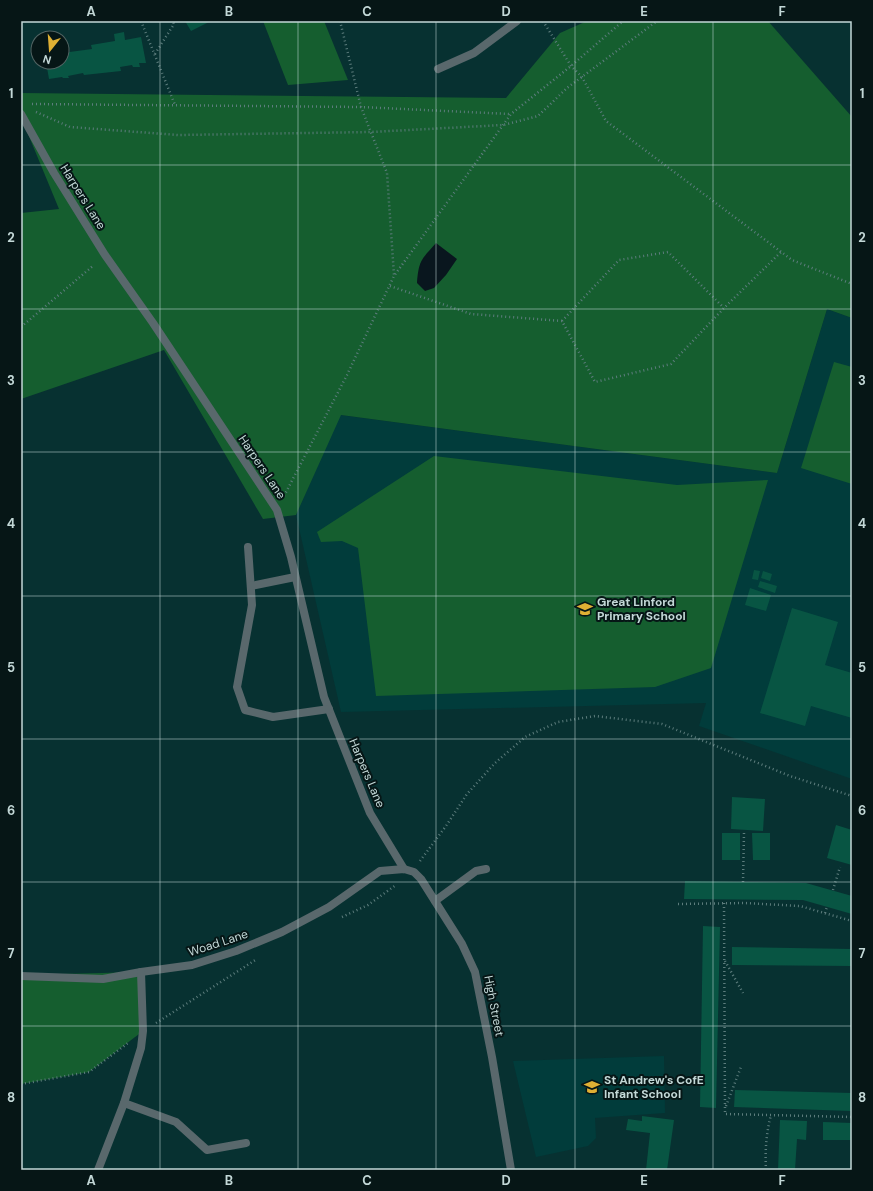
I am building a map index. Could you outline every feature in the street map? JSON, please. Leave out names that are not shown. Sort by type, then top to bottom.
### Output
[{"type":"street","points":[[438,69],[474,53],[517,21]]},
{"type":"street","name":"Harpers Lane","points":[[21,114],[54,173],[105,255],[153,323],[277,510],[324,697],[370,813],[404,869]]},
{"type":"street","points":[[248,547],[252,605],[237,687],[246,710],[273,718],[329,709]]},
{"type":"street","points":[[251,586],[295,577]]},
{"type":"street","name":"High Street","points":[[404,869],[414,872],[421,879],[462,944],[475,972],[492,1057],[511,1170]]},
{"type":"street","name":"Woad Lane","points":[[21,976],[103,979],[192,965],[236,951],[282,932],[329,907],[380,871],[404,869]]},
{"type":"street","points":[[435,901],[476,871],[486,869]]},
{"type":"street","points":[[98,1170],[124,1103],[141,1048],[143,1031],[140,972]]},
{"type":"street","points":[[124,1103],[176,1122],[207,1150],[246,1144]]},
{"type":"path","points":[[142,21],[175,104]]},
{"type":"path","points":[[155,54],[174,24],[173,21]]},
{"type":"path","points":[[340,21],[361,106],[386,173],[394,276]]},
{"type":"path","points":[[543,21],[571,66],[582,77],[606,121],[792,260],[852,284]]},
{"type":"path","points":[[277,510],[347,374],[394,276],[511,114],[571,66],[623,21]]},
{"type":"path","points":[[35,112],[70,127],[178,135],[371,132],[503,126],[538,116],[567,88],[657,21]]},
{"type":"path","points":[[28,104],[361,106],[511,114]]},
{"type":"path","points":[[562,321],[619,260],[668,252],[724,308]]},
{"type":"path","points":[[562,321],[594,382],[671,364],[724,308],[781,252]]},
{"type":"path","points":[[21,327],[105,255]]},
{"type":"path","points":[[390,286],[471,314],[562,321]]},
{"type":"path","points":[[743,882],[744,833]]},
{"type":"path","points":[[833,890],[840,867]]},
{"type":"path","points":[[678,904],[744,901],[800,906],[852,921]]},
{"type":"path","points":[[724,903],[725,1114],[852,1116]]},
{"type":"path","points":[[825,913],[827,907]]},
{"type":"path","points":[[725,960],[743,993]]},
{"type":"path","points":[[725,1108],[741,1068]]},
{"type":"path","points":[[766,1170],[766,1134],[771,1115]]},
{"type":"shaded area","points":[[436,243],[457,259],[446,275],[434,288],[425,291],[417,283],[419,269],[424,257]]},
{"type":"shaded area","name":"Great Linford Primary School","points":[[827,309],[852,318],[852,779],[699,726],[706,703],[341,712],[296,515],[340,415],[777,473]]},
{"type":"shaded area","name":"St Andrew's CofE Infant School","points":[[664,1056],[665,1113],[595,1118],[596,1138],[588,1146],[536,1157],[513,1061]]},
{"type":"green space","points":[[263,21],[324,21],[348,80],[288,85]]},
{"type":"green space","points":[[587,21],[768,21],[852,117],[852,318],[827,309],[777,473],[341,415],[296,515],[263,519],[164,350],[21,399],[21,213],[59,209],[21,117],[21,93],[506,98],[560,33]]},
{"type":"green space","points":[[834,362],[852,367],[852,484],[801,468]]},
{"type":"green space","points":[[434,456],[677,485],[768,480],[711,668],[655,687],[376,696],[358,548],[342,541],[321,542],[317,532]]},
{"type":"green space","points":[[141,972],[143,1031],[89,1072],[21,1084],[21,975]]},
{"type":"building","points":[[185,21],[211,21],[191,31]]},
{"type":"building","points":[[124,32],[125,40],[141,37],[146,63],[139,63],[140,67],[133,67],[132,65],[120,67],[121,71],[84,75],[83,73],[68,76],[69,78],[62,77],[49,79],[47,70],[70,70],[70,52],[92,49],[91,45],[115,41],[114,34]]},
{"type":"building","points":[[754,570],[760,571],[758,580],[752,579]]},
{"type":"building","points":[[763,571],[772,574],[770,581],[761,578]]},
{"type":"building","points":[[760,581],[777,586],[775,593],[758,587]]},
{"type":"building","points":[[750,588],[771,595],[766,611],[745,605]]},
{"type":"building","points":[[792,608],[838,622],[825,665],[852,673],[852,718],[811,706],[805,726],[760,713]]},
{"type":"building","points":[[732,797],[765,799],[763,831],[731,829]]},
{"type":"building","points":[[836,825],[852,830],[852,865],[827,858]]},
{"type":"building","points":[[722,833],[740,833],[740,860],[722,860]]},
{"type":"building","points":[[752,833],[770,833],[770,860],[753,860]]},
{"type":"building","points":[[685,881],[806,883],[852,896],[852,914],[803,900],[684,899]]},
{"type":"building","points":[[703,926],[720,927],[716,1108],[700,1107]]},
{"type":"building","points":[[732,947],[852,949],[852,966],[732,965]]},
{"type":"building","points":[[735,1090],[852,1093],[852,1111],[734,1107]]},
{"type":"building","points":[[642,1116],[674,1120],[667,1170],[646,1170],[650,1133],[626,1130],[628,1119],[642,1121]]},
{"type":"building","points":[[780,1120],[807,1121],[806,1140],[797,1139],[795,1170],[778,1170]]},
{"type":"building","points":[[823,1122],[852,1123],[852,1140],[823,1140]]},
{"type":"place","name":"Great Linford Primary School","points":[[585,609]]},
{"type":"place","name":"St Andrew's CofE Infant School","points":[[592,1087]]}]
